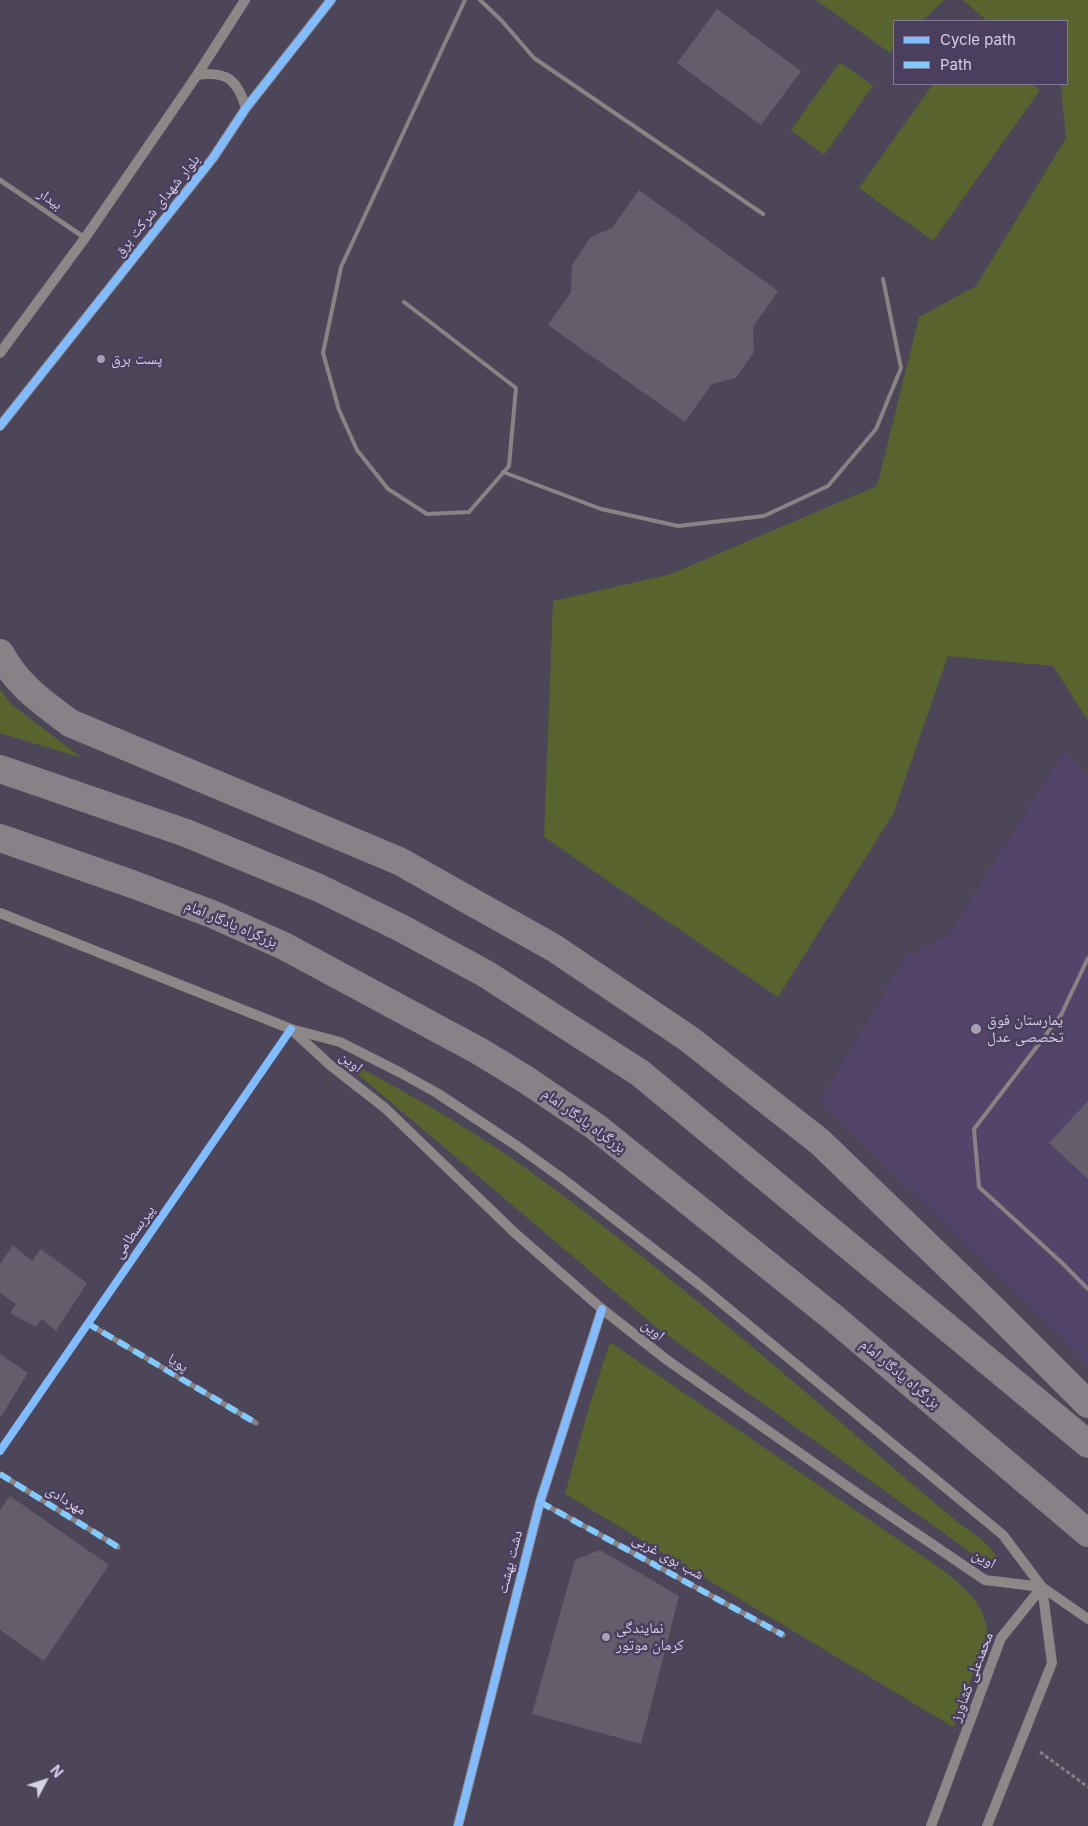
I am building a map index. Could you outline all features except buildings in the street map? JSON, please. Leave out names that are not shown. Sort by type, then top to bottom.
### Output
[{"type":"highway","points":[[0,653],[8,667],[35,698],[70,722],[399,861],[554,948],[689,1039],[820,1142],[989,1305],[1088,1404]]},
{"type":"highway","points":[[0,770],[186,833],[319,888],[401,928],[486,974],[640,1073],[1088,1444]]},
{"type":"highway","name":"بزرگراه یادگار امام","points":[[0,838],[150,890],[212,914],[284,946],[479,1051],[525,1079],[596,1127],[820,1306],[1088,1533]]},
{"type":"main road","points":[[0,353],[86,238],[244,0]]},
{"type":"main road","name":"بلوار شهدای شرکت برق","points":[[0,426],[213,158],[246,108],[331,0]]},
{"type":"main road","points":[[196,75],[215,73],[229,79],[241,91],[246,108]]},
{"type":"main road","name":"اوین","points":[[0,913],[290,1029],[340,1042],[401,1073],[471,1115],[563,1179],[700,1285],[1004,1535],[1042,1588],[1088,1620]]},
{"type":"main road","name":"اوین","points":[[290,1029],[330,1065],[385,1108],[516,1234],[602,1309],[675,1365],[864,1498],[985,1580],[1042,1588]]},
{"type":"main road","name":"دشت بهشت","points":[[458,1826],[540,1502],[602,1309]]},
{"type":"main road","points":[[987,1826],[1023,1740],[1052,1663],[1042,1588]]},
{"type":"main road","name":"محمدعلی کشاورز","points":[[931,1826],[1001,1638],[1042,1588]]},
{"type":"street","name":"بیدار","points":[[0,180],[86,238]]},
{"type":"street","name":"پیربسطامی","points":[[0,1450],[290,1029]]},
{"type":"street","name":"پویا","points":[[87,1323],[256,1423]]},
{"type":"street","name":"مهردادی","points":[[0,1474],[118,1547]]},
{"type":"street","name":"شب بوی غربی","points":[[540,1502],[783,1635]]},
{"type":"lane","points":[[404,302],[516,388],[509,466],[469,512],[427,514],[388,489],[357,450],[339,410],[323,353],[341,267],[465,0]]},
{"type":"lane","points":[[480,0],[502,21],[534,58],[763,214]]},
{"type":"lane","points":[[503,472],[601,509],[678,526],[764,516],[828,486],[876,429],[902,368],[882,279]]},
{"type":"lane","points":[[1088,958],[1061,1016],[974,1129],[979,1187],[1088,1289]]},
{"type":"path","points":[[1023,1740],[1088,1787]]},
{"type":"shaded area","name":"یمارستان فوق تخصصی عدل","points":[[1064,752],[1088,776],[1088,1363],[820,1102],[906,957],[949,935]]},
{"type":"green space","points":[[816,0],[944,0],[923,20],[893,20],[893,49],[890,53]]},
{"type":"green space","points":[[963,0],[1088,0],[1088,721],[1053,666],[948,656],[893,814],[778,997],[544,837],[553,601],[671,574],[877,486],[919,317],[976,286],[1066,138],[1060,85],[1068,85],[1068,20],[986,20]]},
{"type":"green space","points":[[840,62],[873,86],[824,155],[791,130]]},
{"type":"green space","points":[[932,85],[1033,85],[1040,90],[933,241],[859,188]]},
{"type":"green space","points":[[0,689],[11,704],[82,758],[0,733]]},
{"type":"green space","points":[[334,1054],[406,1093],[475,1134],[571,1201],[719,1319],[956,1521],[984,1542],[996,1555],[996,1566],[991,1567],[656,1327]]},
{"type":"green space","points":[[610,1342],[944,1571],[974,1598],[983,1614],[988,1635],[953,1727],[565,1494],[589,1407]]},
{"type":"marked path","points":[[87,1323],[256,1423]]},
{"type":"marked path","points":[[0,1474],[118,1547]]},
{"type":"marked path","points":[[540,1502],[783,1635]]},
{"type":"cycle path","points":[[0,426],[213,158],[246,108],[331,0]]},
{"type":"cycle path","points":[[0,1451],[291,1029]]},
{"type":"cycle path","points":[[458,1826],[540,1502],[602,1309]]},
{"type":"place","name":"پست برق","points":[[101,359]]},
{"type":"place","name":"یمارستان فوق تخصصی عدل","points":[[976,1029]]},
{"type":"place","name":"نمایندگی کرمان موتور","points":[[606,1637]]}]
